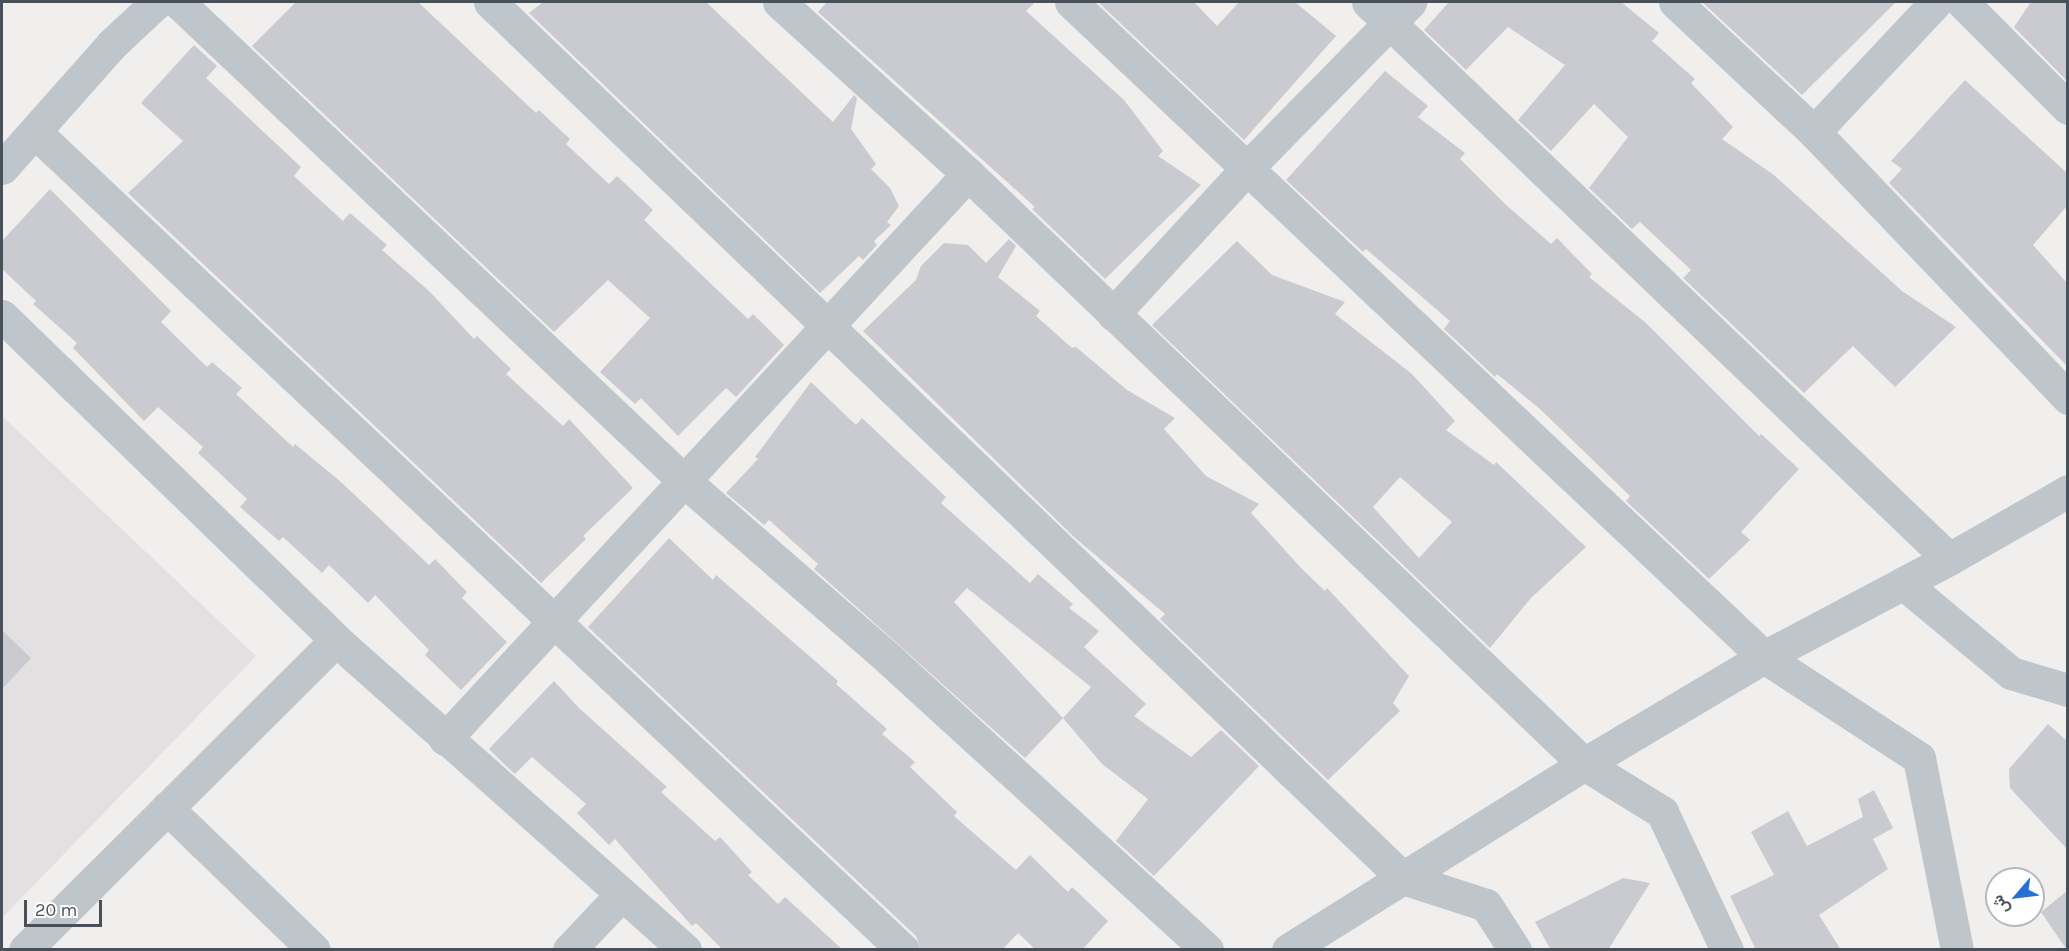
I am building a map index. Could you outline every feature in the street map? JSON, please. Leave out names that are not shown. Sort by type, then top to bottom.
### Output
[{"type":"street","points":[[2,168],[112,45],[157,2]]},
{"type":"street","points":[[177,2],[682,479],[891,661],[1207,950]]},
{"type":"street","points":[[490,2],[1403,878],[1486,905],[1515,950]]},
{"type":"street","points":[[779,2],[968,174],[1584,764],[1662,812],[1727,950]]},
{"type":"street","points":[[1071,2],[1249,166],[1764,657],[1919,758],[1957,950]]},
{"type":"street","points":[[1675,2],[1814,132],[2067,398]]},
{"type":"street","points":[[1814,132],[1936,2]]},
{"type":"street","points":[[1962,2],[2067,108]]},
{"type":"street","points":[[1113,314],[1390,9],[1949,559]]},
{"type":"street","points":[[35,132],[555,619],[903,950]]},
{"type":"street","points":[[445,738],[682,479],[968,174]]},
{"type":"street","points":[[2,316],[336,640],[685,950]]},
{"type":"street","points":[[1288,950],[1584,764],[1764,657],[1949,559],[2067,490]]},
{"type":"street","points":[[1903,583],[2011,673],[2067,690]]},
{"type":"street","points":[[25,950],[336,640]]},
{"type":"street","points":[[167,808],[301,945]]},
{"type":"street","points":[[569,950],[622,894]]},
{"type":"shaded area","points":[[2,416],[256,656],[2,918]]},
{"type":"building","points":[[296,2],[418,2],[536,113],[539,110],[570,139],[566,144],[609,184],[617,176],[653,210],[644,220],[748,319],[753,314],[784,345],[736,397],[726,388],[678,436],[641,398],[635,404],[600,372],[650,318],[608,280],[554,332],[252,46]]},
{"type":"building","points":[[543,2],[706,2],[833,122],[854,95],[857,98],[851,129],[876,164],[871,169],[890,188],[899,206],[887,222],[891,225],[874,241],[877,245],[863,260],[859,256],[820,293],[529,13]]},
{"type":"building","points":[[827,2],[1035,2],[1026,11],[1124,100],[1163,151],[1158,156],[1201,185],[1105,279],[1032,209],[1035,207],[818,12]]},
{"type":"building","points":[[1098,2],[1194,2],[1217,26],[1239,2],[1295,2],[1336,36],[1244,140]]},
{"type":"building","points":[[1449,2],[1621,2],[1659,33],[1652,41],[1695,79],[1691,83],[1733,127],[1722,139],[1774,175],[1902,291],[1956,327],[1895,387],[1853,346],[1804,393],[1683,278],[1691,270],[1640,222],[1632,229],[1589,188],[1628,137],[1594,104],[1551,151],[1518,120],[1565,65],[1508,27],[1466,70],[1424,30]]},
{"type":"building","points":[[1702,2],[1896,2],[1802,95]]},
{"type":"building","points":[[2031,2],[2067,2],[2067,81],[2014,27]]},
{"type":"building","points":[[194,45],[217,66],[206,78],[301,167],[294,176],[343,221],[350,213],[387,245],[382,250],[429,291],[474,339],[477,336],[511,369],[506,374],[563,426],[569,419],[633,488],[583,536],[586,539],[541,583],[128,193],[183,141],[141,103]]},
{"type":"building","points":[[1385,71],[1428,106],[1418,117],[1465,153],[1460,159],[1504,203],[1551,244],[1557,238],[1592,274],[1589,277],[1646,323],[1759,436],[1761,434],[1799,469],[1741,532],[1750,540],[1709,579],[1626,501],[1630,496],[1540,409],[1497,374],[1495,377],[1444,329],[1450,321],[1366,249],[1363,252],[1286,180]]},
{"type":"building","points":[[1965,80],[2067,173],[2067,206],[2033,245],[2067,283],[2067,366],[1889,183],[1902,169],[1891,161]]},
{"type":"building","points":[[50,189],[171,311],[161,322],[207,367],[212,362],[242,388],[236,394],[293,447],[295,444],[341,482],[429,565],[435,559],[467,592],[462,598],[507,642],[461,690],[425,655],[429,650],[375,595],[368,603],[329,565],[322,573],[283,537],[279,541],[240,507],[247,499],[198,453],[203,447],[158,407],[144,421],[73,348],[77,343],[33,304],[36,301],[2,269],[2,241]]},
{"type":"building","points":[[1009,239],[1016,246],[998,277],[1040,311],[1036,316],[1072,348],[1076,347],[1127,390],[1175,418],[1164,429],[1206,476],[1259,504],[1251,513],[1302,569],[1325,591],[1327,588],[1409,676],[1393,703],[1400,711],[1328,780],[1160,619],[1165,614],[1074,537],[863,331],[916,280],[921,266],[944,243],[968,245],[986,263]]},
{"type":"building","points":[[1237,241],[1272,275],[1345,302],[1335,314],[1412,374],[1455,421],[1446,430],[1494,465],[1496,462],[1586,547],[1531,598],[1490,648],[1152,325]],"holes":[[[1400,477],[1452,522],[1419,558],[1373,507]]]},
{"type":"building","points":[[811,382],[856,425],[862,418],[946,497],[941,503],[1030,583],[1038,574],[1073,604],[1069,608],[1099,631],[1084,647],[1146,704],[1134,716],[1191,757],[1221,730],[1259,766],[1154,876],[1116,841],[1148,799],[1102,764],[1063,718],[1025,758],[814,569],[818,564],[769,520],[764,525],[726,493],[758,459],[755,457]],"holes":[[[967,588],[1091,687],[1063,718],[954,602]]]},
{"type":"building","points":[[669,538],[713,580],[716,575],[838,681],[836,684],[887,729],[882,734],[915,762],[910,767],[957,812],[954,816],[1016,870],[1030,855],[1068,892],[1072,887],[1108,921],[1082,950],[1036,950],[1018,933],[1002,950],[921,950],[916,936],[588,627]]},
{"type":"building","points":[[2,630],[31,658],[2,689]]},
{"type":"building","points":[[554,681],[579,708],[667,787],[661,792],[715,841],[720,837],[752,872],[748,875],[778,904],[785,897],[843,950],[723,950],[696,923],[692,926],[615,839],[609,845],[577,813],[586,804],[532,757],[515,774],[504,764],[489,749]]},
{"type":"building","points":[[2048,724],[2067,741],[2067,849],[2010,788],[2009,769]]},
{"type":"building","points":[[1874,790],[1893,828],[1873,839],[1888,869],[1819,915],[1841,950],[1756,950],[1730,896],[1774,875],[1751,832],[1788,811],[1807,846],[1863,817],[1858,799]]},
{"type":"building","points":[[1623,878],[1650,883],[1608,950],[1551,950],[1535,922]]},
{"type":"building","points":[[2067,891],[2067,950],[2045,918],[2045,909]]}]
